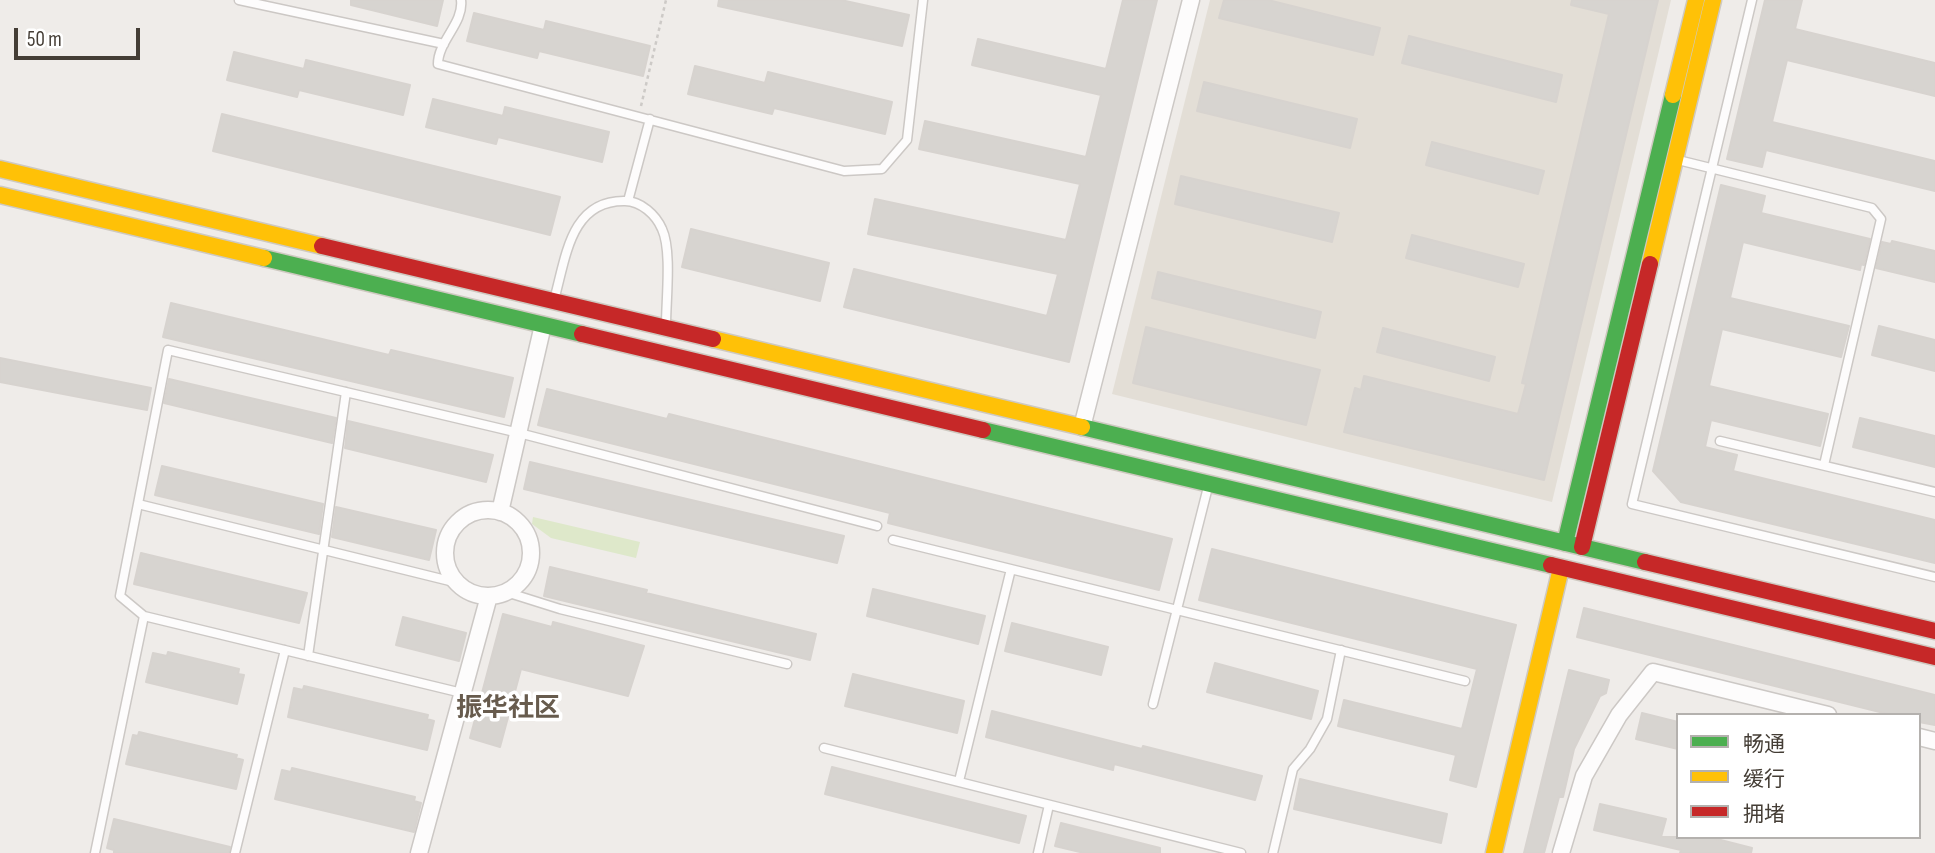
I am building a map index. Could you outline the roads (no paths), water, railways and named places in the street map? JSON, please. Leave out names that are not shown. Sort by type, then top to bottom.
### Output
[{"type":"main road","points":[[1565,543],[1696,0]]},
{"type":"main road","points":[[1582,547],[1713,0]]},
{"type":"main road","points":[[0,169],[1935,631]]},
{"type":"main road","points":[[0,195],[1935,657]]},
{"type":"main road","points":[[1494,853],[1561,568]]},
{"type":"street","points":[[1082,428],[1191,0]]},
{"type":"street","points":[[500,512],[543,325]]},
{"type":"street","points":[[488,510],[500,512],[518,522],[527,535],[531,550],[529,568],[520,582],[506,592],[489,596],[472,593],[458,583],[448,568],[445,552],[449,535],[458,522],[472,513],[488,510]]},
{"type":"street","points":[[419,853],[489,596]]},
{"type":"street","points":[[1561,853],[1584,776],[1619,715],[1653,672],[1820,713]]},
{"type":"lane","points":[[239,0],[444,44]]},
{"type":"lane","points":[[461,0],[462,10],[438,55],[438,64],[844,171],[882,169],[907,140],[923,0]]},
{"type":"lane","points":[[1752,0],[1632,504],[1935,576]]},
{"type":"lane","points":[[628,201],[650,119]]},
{"type":"lane","points":[[1675,159],[1872,208],[1881,219],[1824,466]]},
{"type":"lane","points":[[553,301],[571,239],[582,216],[604,203],[628,201],[648,209],[663,229],[667,258],[666,328]]},
{"type":"lane","points":[[462,693],[144,616],[121,596],[168,350],[519,433],[877,526]]},
{"type":"lane","points":[[308,656],[346,392]]},
{"type":"lane","points":[[1720,441],[1935,492]]},
{"type":"lane","points":[[1153,704],[1208,484]]},
{"type":"lane","points":[[138,504],[458,583]]},
{"type":"lane","points":[[892,540],[1465,681]]},
{"type":"lane","points":[[959,781],[1011,569]]},
{"type":"lane","points":[[506,592],[560,609],[787,664]]},
{"type":"lane","points":[[95,853],[144,616]]},
{"type":"lane","points":[[235,853],[285,650]]},
{"type":"lane","points":[[1273,853],[1293,769],[1310,749],[1327,719],[1341,650]]},
{"type":"lane","points":[[824,748],[1241,853]]},
{"type":"lane","points":[[1038,853],[1049,804]]},
{"type":"district","name":"振华社区","points":[[508,709]]}]
